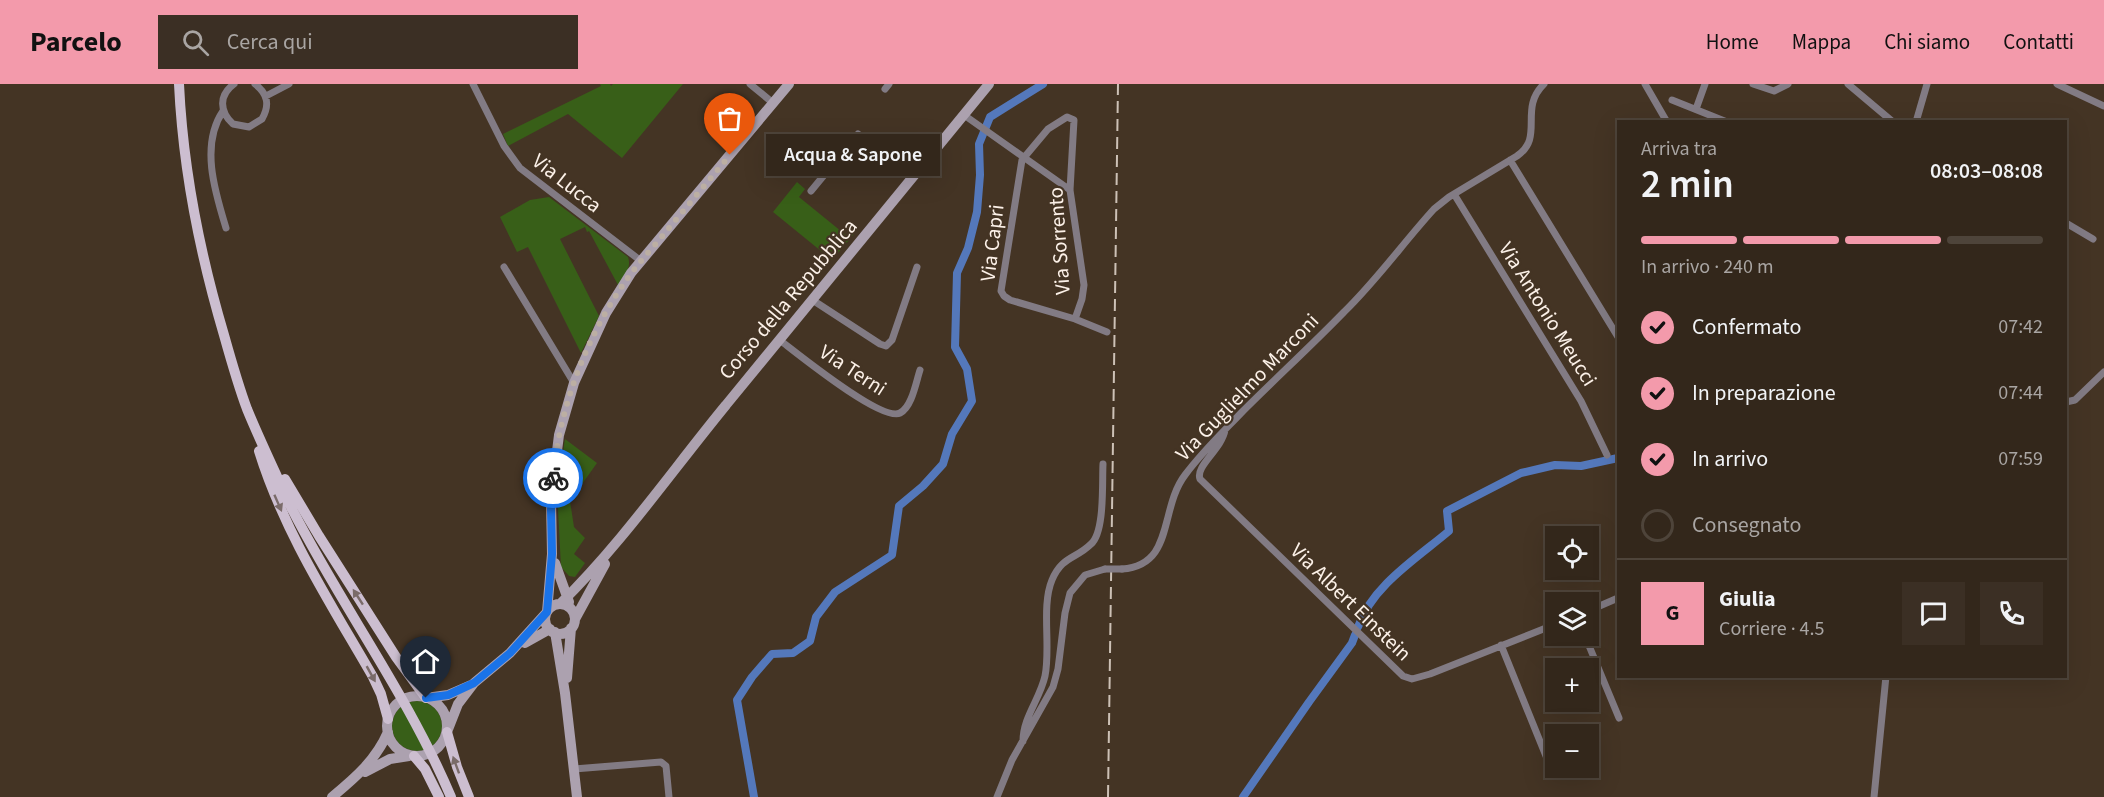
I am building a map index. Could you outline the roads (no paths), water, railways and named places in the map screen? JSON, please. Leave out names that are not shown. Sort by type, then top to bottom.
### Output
[{"type":"main road","points":[[179,84],[185,149],[200,239],[217,311],[264,466],[280,508],[306,560],[373,677],[383,699],[388,719],[388,732],[381,748],[357,776],[332,797]]},
{"type":"main road","points":[[577,797],[566,693],[553,631],[546,621],[552,554],[551,510],[554,470],[559,435],[574,383],[606,313],[625,282],[789,84]]},
{"type":"main road","name":"Corso della Repubblica","points":[[510,653],[550,608],[564,600],[588,576],[619,540],[989,84]]},
{"type":"main road","points":[[247,408],[292,509],[334,586],[402,698],[432,753],[452,797]]},
{"type":"main road","points":[[247,408],[319,536],[404,669],[426,698],[434,702],[445,715],[455,761],[469,797]]},
{"type":"main road","name":"Corso della Repubblica","points":[[573,619],[619,540]]},
{"type":"main road","points":[[552,554],[565,605],[573,619],[566,693]]},
{"type":"main road","points":[[559,578],[574,580],[588,576]]},
{"type":"main road","points":[[357,776],[390,759],[429,754],[435,750],[444,739],[458,705],[474,683],[510,653],[553,631],[564,633],[573,619]]},
{"type":"main road","points":[[388,719],[391,712],[403,700],[410,697],[426,698],[448,695],[474,683]]},
{"type":"main road","points":[[388,732],[395,746],[400,751],[414,756],[425,769],[439,797]]},
{"type":"street","points":[[226,228],[217,198],[212,156],[215,127],[223,111],[224,96],[234,84]]},
{"type":"street","points":[[223,111],[233,124],[249,127],[262,119],[266,112],[266,96],[255,84]]},
{"type":"street","points":[[266,96],[289,84]]},
{"type":"street","name":"Via Lucca","points":[[473,84],[504,146],[520,168],[641,261]]},
{"type":"street","points":[[750,84],[773,103]]},
{"type":"street","name":"Via Guglielmo Marconi","points":[[997,797],[1012,760],[1054,682],[1060,659],[1065,613],[1072,591],[1085,575],[1105,569],[1139,566],[1154,555],[1162,539],[1177,486],[1198,459],[1352,304],[1434,209],[1524,151],[1529,145],[1531,104],[1537,91],[1544,84]]},
{"type":"street","points":[[1645,84],[1666,120]]},
{"type":"street","points":[[1696,109],[1705,84]]},
{"type":"street","points":[[1753,84],[1772,91],[1788,84]]},
{"type":"street","points":[[1848,84],[1891,120]]},
{"type":"street","points":[[1917,120],[1927,84]]},
{"type":"street","points":[[2057,84],[2104,106]]},
{"type":"street","points":[[1672,100],[1722,120]]},
{"type":"street","points":[[964,115],[1070,190]]},
{"type":"street","name":"Via Sorrento","points":[[1023,157],[1048,129],[1063,118],[1074,120],[1070,190],[1083,280],[1082,299],[1075,319]]},
{"type":"street","points":[[811,191],[858,134],[913,178]]},
{"type":"street","name":"Via Capri","points":[[1023,157],[1001,291],[1010,300],[1075,319],[1107,332]]},
{"type":"street","points":[[1510,160],[1617,336]]},
{"type":"street","name":"Via Antonio Meucci","points":[[1454,194],[1578,395],[1607,455]]},
{"type":"street","points":[[2067,225],[2093,239]]},
{"type":"street","points":[[504,267],[574,383]]},
{"type":"street","points":[[814,301],[886,346],[892,340],[917,267]]},
{"type":"street","name":"Via Terni","points":[[781,341],[856,396],[893,414],[900,413],[907,406],[920,370]]},
{"type":"street","points":[[2067,402],[2076,398],[2104,372]]},
{"type":"street","name":"Via Albert Einstein","points":[[1225,430],[1219,447],[1200,469],[1198,473],[1200,479],[1401,675],[1412,679],[1424,676],[1545,628]]},
{"type":"street","points":[[1023,741],[1025,725],[1046,673],[1050,587],[1061,564],[1092,544],[1096,537],[1100,522],[1103,464]]},
{"type":"street","points":[[1599,606],[1617,598]]},
{"type":"street","points":[[1501,645],[1545,753]]},
{"type":"street","points":[[1589,646],[1619,718]]},
{"type":"street","points":[[1874,797],[1886,678]]},
{"type":"street","points":[[574,770],[661,762],[666,766],[669,797]]},
{"type":"waterway","points":[[754,797],[737,700],[752,677],[772,654],[793,653],[810,641],[816,617],[835,592],[892,555],[899,506],[923,486],[943,464],[952,434],[972,401],[967,369],[955,347],[957,273],[968,248],[977,212],[980,175],[979,144],[990,117],[1043,84]]},
{"type":"waterway","points":[[1358,627],[1374,598],[1385,586],[1410,562],[1449,531],[1447,511],[1521,473],[1555,465],[1581,466],[1617,458]]},
{"type":"waterway","points":[[1243,797],[1352,643],[1355,635]]},
{"type":"railway","points":[[1108,797],[1118,84]]},
{"type":"place","name":"Acqua & Sapone","points":[[730,155]]}]
